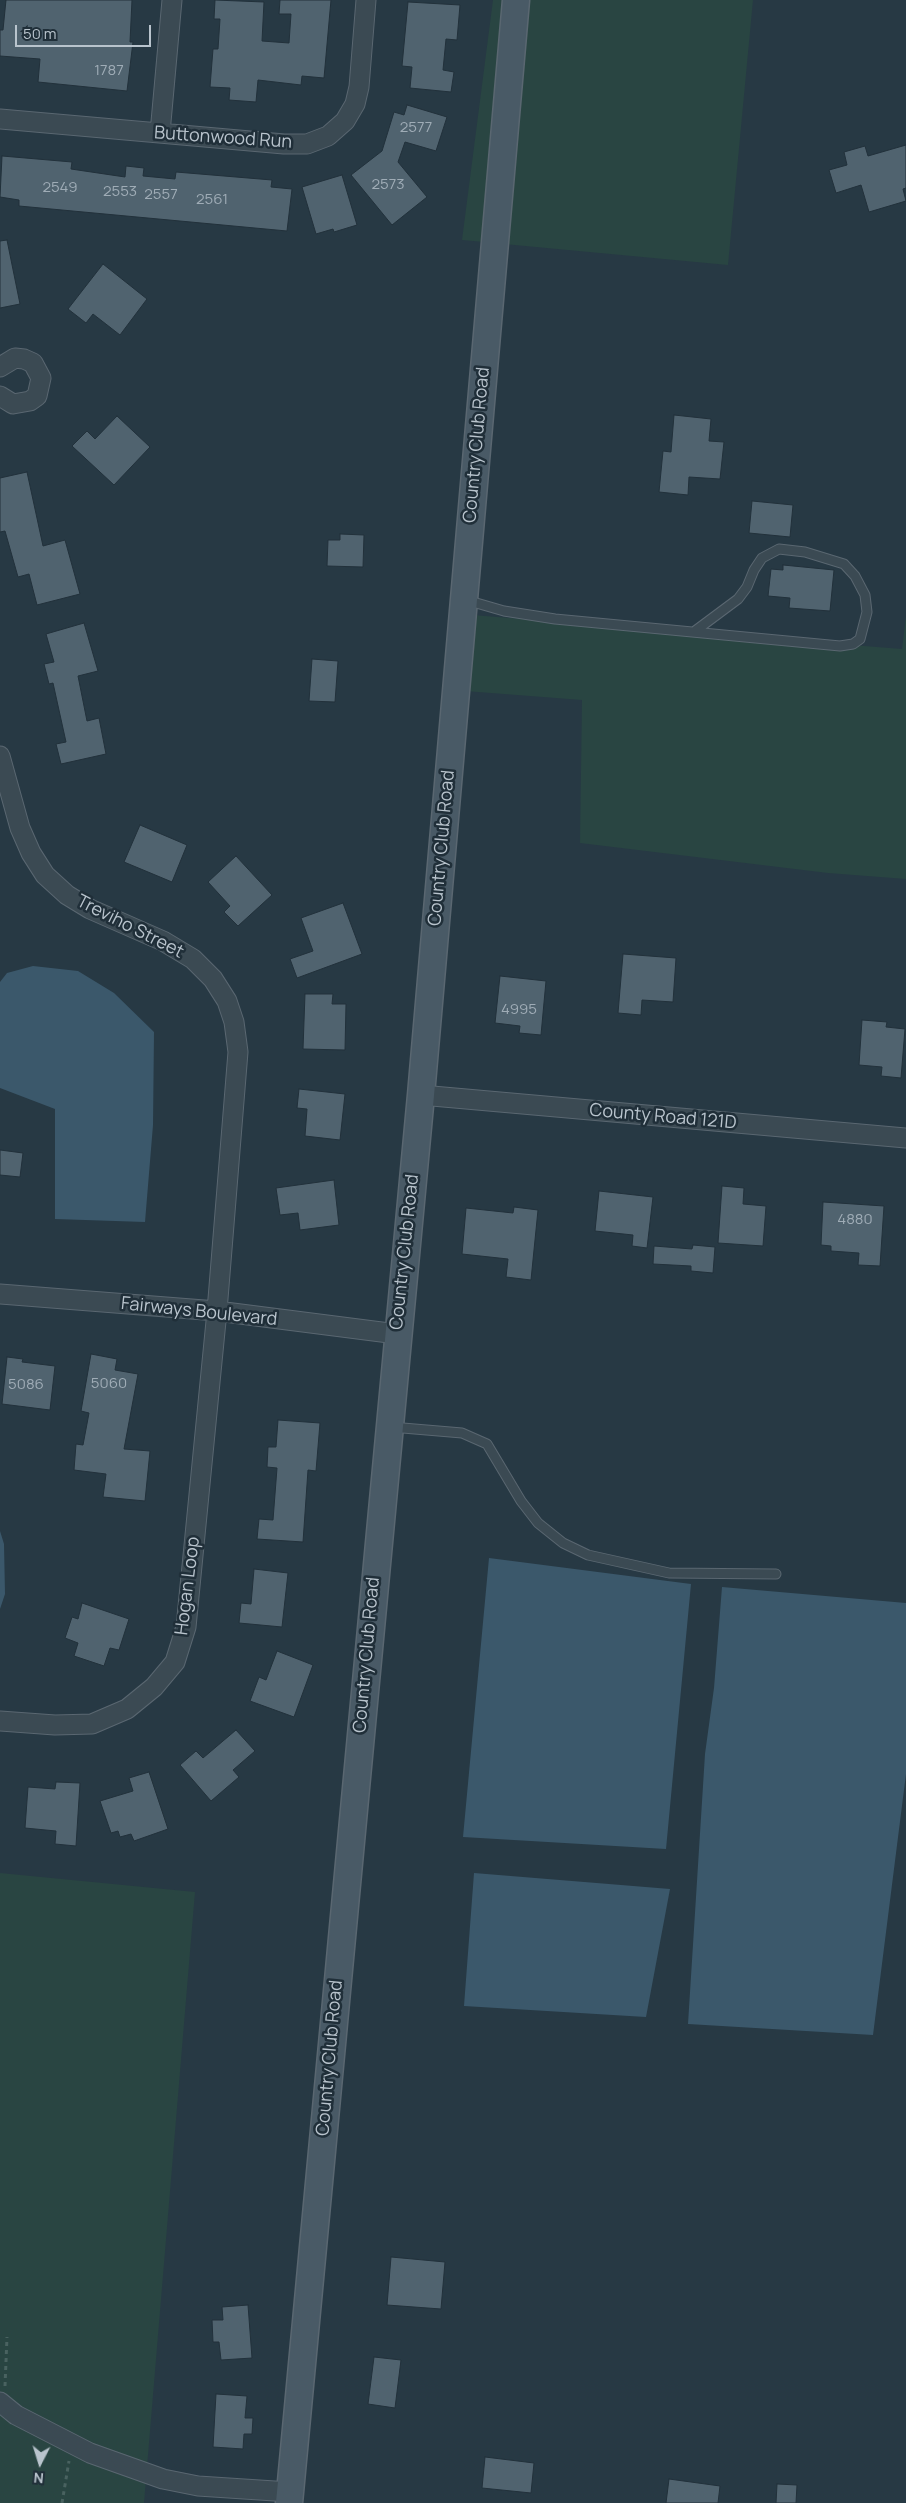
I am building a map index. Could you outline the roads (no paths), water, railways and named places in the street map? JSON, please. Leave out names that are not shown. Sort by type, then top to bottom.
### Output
[{"type":"street","points":[[160,133],[172,0]]},
{"type":"street","name":"Buttonwood Run","points":[[0,119],[284,144],[307,144],[328,136],[344,122],[355,104],[359,87],[366,0]]},
{"type":"street","name":"Country Club Road","points":[[290,2497],[388,1427],[421,1095],[516,0]]},
{"type":"street","points":[[0,367],[15,358],[24,359],[32,363],[41,378],[37,396],[30,402],[14,404],[0,396]]},
{"type":"street","name":"Treviho Street","points":[[0,756],[20,828],[31,853],[45,875],[67,896],[90,909],[163,941],[193,959],[213,979],[227,1001],[234,1022],[238,1052],[217,1312]]},
{"type":"street","name":"County Road 121D","points":[[421,1095],[906,1138]]},
{"type":"street","name":"Fairways Boulevard","points":[[0,1294],[217,1312],[397,1334]]},
{"type":"street","name":"Hogan Loop","points":[[0,1720],[55,1725],[92,1724],[127,1709],[154,1688],[174,1662],[186,1628],[217,1312]]},
{"type":"street","points":[[3,2405],[16,2415],[90,2452],[163,2479],[198,2486],[290,2497]]},
{"type":"lane","points":[[464,599],[504,611],[555,619],[840,646],[853,644],[860,638],[865,626],[867,612],[865,595],[855,576],[844,564],[805,552],[779,549],[762,558],[754,570],[747,587],[738,599],[695,631]]},
{"type":"lane","points":[[388,1427],[462,1433],[487,1444],[521,1501],[538,1523],[563,1543],[588,1555],[623,1565],[670,1573],[776,1574]]},
{"type":"water","points":[[33,966],[78,971],[114,993],[154,1032],[153,1125],[145,1222],[55,1219],[55,1109],[0,1088],[0,982],[7,973]]},
{"type":"water","points":[[0,1531],[4,1544],[5,1594],[0,1609]]},
{"type":"water","points":[[489,1558],[691,1584],[666,1849],[463,1837]]},
{"type":"water","points":[[722,1587],[906,1603],[906,1774],[873,2035],[688,2024],[705,1754],[714,1688]]},
{"type":"water","points":[[474,1873],[670,1889],[646,2017],[464,2006]]}]
